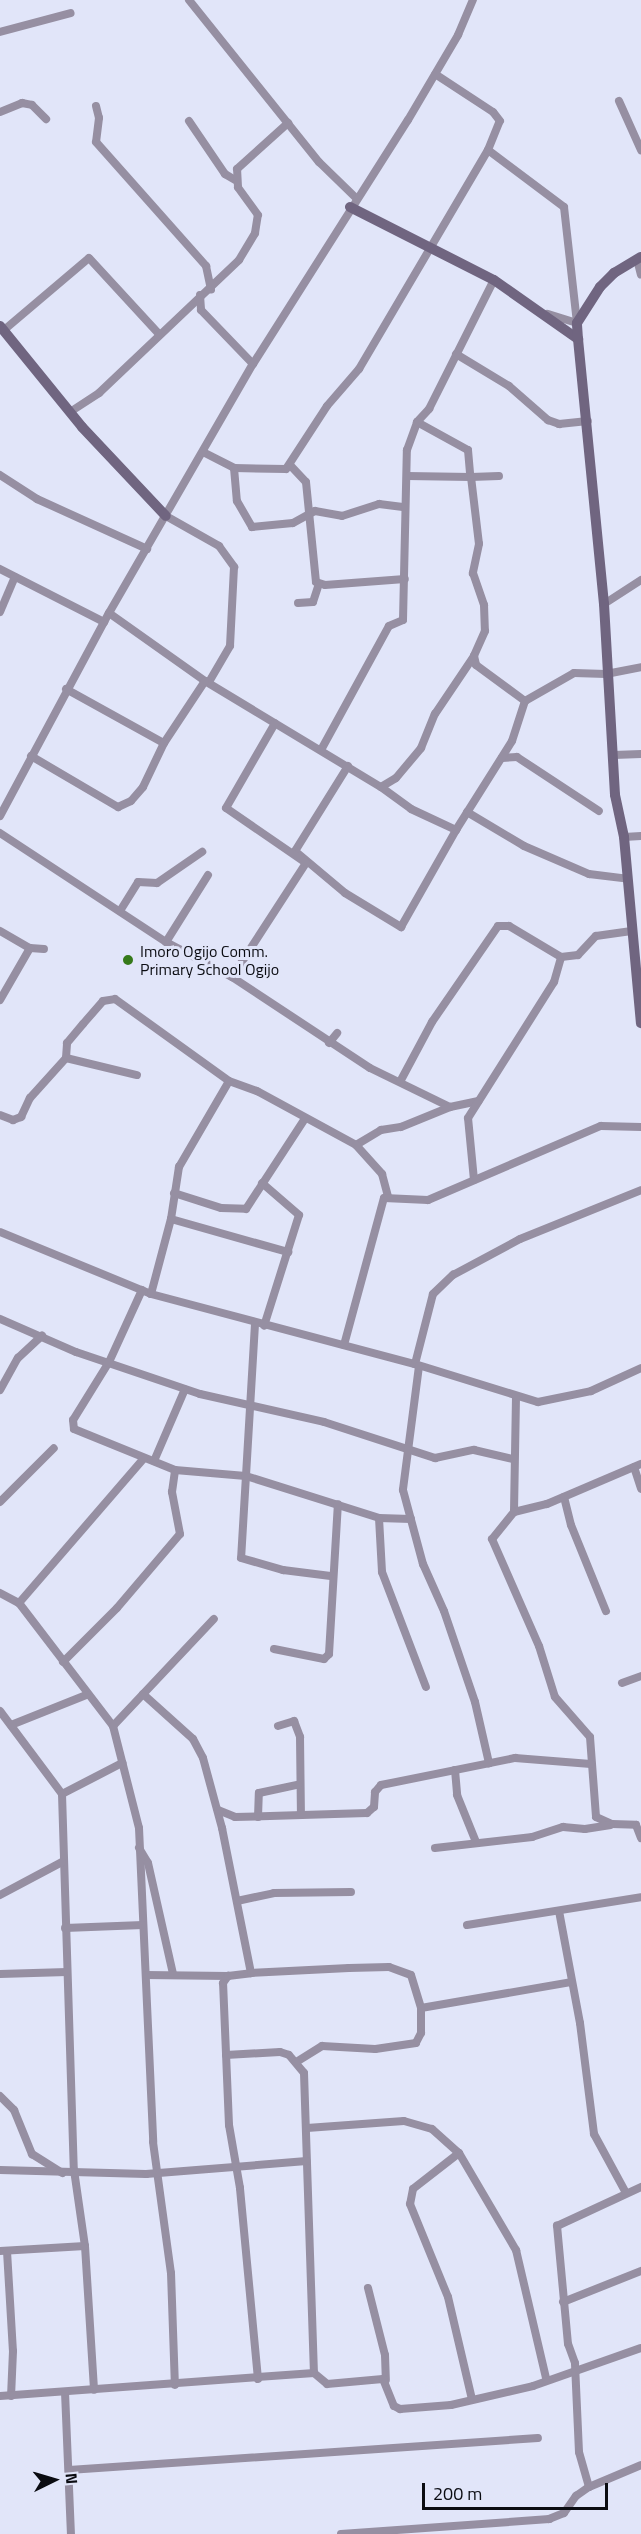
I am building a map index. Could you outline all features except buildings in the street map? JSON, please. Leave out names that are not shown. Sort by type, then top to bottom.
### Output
[{"type":"street","points":[[189,0],[353,203],[429,249],[494,280],[545,313],[578,339]]},
{"type":"street","points":[[0,816],[66,689],[253,364],[435,74],[475,1]]},
{"type":"street","points":[[0,32],[70,13]]},
{"type":"street","points":[[203,453],[234,468],[286,469],[316,421],[359,369],[488,150],[500,118],[435,74]]},
{"type":"street","points":[[619,101],[641,150]]},
{"type":"street","points":[[0,112],[22,103],[32,105],[46,118]]},
{"type":"street","points":[[96,106],[99,118],[96,142],[208,271],[219,280]]},
{"type":"street","points":[[70,412],[99,393],[158,333],[200,295],[211,289],[248,247],[258,224],[258,210],[236,180],[225,174],[189,121]]},
{"type":"street","points":[[236,180],[242,163],[288,123]]},
{"type":"street","points":[[488,150],[564,207],[588,421],[604,604],[606,674],[614,755],[615,795],[624,837],[630,931],[641,1023]]},
{"type":"street","points":[[31,756],[118,807],[131,801],[143,788],[164,743],[230,646],[234,567],[219,546],[166,516],[70,412],[2,328],[89,258],[158,333]]},
{"type":"street","points":[[576,323],[614,273],[639,258],[641,274]]},
{"type":"street","points":[[208,271],[211,289]]},
{"type":"street","points":[[321,750],[389,626],[403,620],[405,579],[403,507],[407,476],[407,450],[417,422],[429,409],[494,280]]},
{"type":"street","points":[[200,295],[201,310]]},
{"type":"street","points":[[186,308],[201,310],[253,364]]},
{"type":"street","points":[[545,313],[576,323]]},
{"type":"street","points":[[456,354],[509,386],[548,420],[559,424],[588,421]]},
{"type":"street","points":[[381,787],[396,778],[421,748],[435,714],[474,656],[485,631],[484,605],[473,573],[479,544],[468,450],[417,422]]},
{"type":"street","points":[[290,465],[306,482],[314,578],[319,584]]},
{"type":"street","points":[[234,468],[237,501],[252,526],[293,523],[320,511],[342,516],[379,504],[403,507]]},
{"type":"street","points":[[0,475],[37,499],[147,549]]},
{"type":"street","points":[[407,476],[499,476]]},
{"type":"street","points":[[0,570],[104,622]]},
{"type":"street","points":[[0,612],[15,577]]},
{"type":"street","points":[[319,584],[405,579]]},
{"type":"street","points":[[604,604],[641,580]]},
{"type":"street","points":[[298,603],[313,602],[319,584]]},
{"type":"street","points":[[109,613],[207,682],[348,766],[411,809],[456,830]]},
{"type":"street","points":[[474,656],[476,665],[525,701]]},
{"type":"street","points":[[348,766],[295,851],[345,893],[401,927],[456,830],[512,741],[525,701],[574,674],[606,674],[641,667]]},
{"type":"street","points":[[66,689],[164,743]]},
{"type":"street","points":[[232,977],[306,863],[226,808],[275,723]]},
{"type":"street","points":[[512,741],[517,757]]},
{"type":"street","points":[[614,755],[641,754]]},
{"type":"street","points":[[502,758],[517,757],[599,811]]},
{"type":"street","points":[[467,812],[524,846],[567,865],[589,874],[627,879]]},
{"type":"street","points":[[0,833],[166,942],[232,977],[329,1043],[453,1106],[468,1118]]},
{"type":"street","points":[[624,837],[641,836]]},
{"type":"street","points":[[120,911],[138,882],[158,883],[202,852]]},
{"type":"street","points":[[166,942],[208,875]]},
{"type":"street","points":[[401,1080],[432,1022],[498,926],[509,926],[561,957],[578,955],[596,936],[630,931]]},
{"type":"street","points":[[0,931],[30,948],[44,949]]},
{"type":"street","points":[[0,1000],[30,948]]},
{"type":"street","points":[[474,1180],[468,1118],[554,982],[561,957]]},
{"type":"street","points":[[0,1115],[13,1120],[21,1117],[30,1098],[66,1058],[67,1043],[103,1001],[115,999],[229,1081],[257,1091],[304,1120],[356,1145],[382,1174],[388,1196]]},
{"type":"street","points":[[329,1043],[337,1033]]},
{"type":"street","points":[[66,1058],[137,1075]]},
{"type":"street","points":[[151,1294],[171,1219],[179,1167],[229,1081]]},
{"type":"street","points":[[356,1145],[381,1130],[401,1127],[453,1106],[478,1101]]},
{"type":"street","points":[[174,1193],[221,1208],[246,1209],[304,1120]]},
{"type":"street","points":[[344,1345],[381,1202],[388,1196],[428,1200],[601,1126],[641,1127]]},
{"type":"street","points":[[262,1183],[299,1215],[264,1326]]},
{"type":"street","points":[[489,1763],[475,1702],[444,1611],[423,1564],[403,1490],[417,1365],[434,1294],[453,1275],[520,1239],[641,1190]]},
{"type":"street","points":[[171,1219],[288,1252]]},
{"type":"street","points":[[0,1232],[151,1294],[255,1324],[417,1365],[538,1402],[562,1400],[641,1368]]},
{"type":"street","points":[[142,1290],[109,1362],[72,1426],[175,1470],[246,1476],[379,1518],[411,1519]]},
{"type":"street","points":[[0,1319],[185,1389],[247,1406],[324,1422],[443,1459],[474,1449],[512,1459]]},
{"type":"street","points":[[255,1324],[247,1406],[241,1558],[283,1570],[332,1576]]},
{"type":"street","points":[[0,1390],[18,1358],[42,1336]]},
{"type":"street","points":[[154,1461],[185,1389]]},
{"type":"street","points":[[516,1397],[512,1459],[514,1512],[492,1539],[539,1646],[555,1697],[590,1737],[597,1817],[612,1824]]},
{"type":"street","points":[[0,1502],[54,1448]]},
{"type":"street","points":[[19,1603],[144,1458]]},
{"type":"street","points":[[514,1512],[523,1512],[564,1497],[638,1465],[641,1489]]},
{"type":"street","points":[[63,1662],[117,1608],[180,1534],[172,1492],[175,1470]]},
{"type":"street","points":[[564,1497],[571,1525],[606,1611]]},
{"type":"street","points":[[274,1648],[324,1659],[329,1654],[338,1504]]},
{"type":"street","points":[[379,1518],[382,1572],[426,1688]]},
{"type":"street","points":[[0,1593],[19,1603],[86,1695],[113,1726],[139,1828],[153,2142],[161,2172],[171,2273],[175,2385]]},
{"type":"street","points":[[113,1726],[214,1619]]},
{"type":"street","points":[[621,1683],[641,1676]]},
{"type":"street","points":[[143,1694],[194,1739],[218,1810],[251,1973]]},
{"type":"street","points":[[11,1725],[86,1695]]},
{"type":"street","points":[[0,1711],[62,1794],[62,1862],[75,2174],[85,2246],[94,2390]]},
{"type":"street","points":[[278,1725],[294,1721],[300,1737],[298,1785],[301,1815]]},
{"type":"street","points":[[218,1810],[226,1816],[258,1817],[367,1814],[374,1807],[375,1792],[381,1785],[528,1757],[591,1764]]},
{"type":"street","points":[[62,1794],[122,1763]]},
{"type":"street","points":[[455,1770],[457,1795],[476,1842]]},
{"type":"street","points":[[258,1817],[259,1793],[298,1785]]},
{"type":"street","points":[[435,1848],[462,1848],[476,1842],[532,1837],[563,1827],[585,1829],[612,1824],[638,1824],[641,1838]]},
{"type":"street","points":[[139,1848],[148,1863],[173,1974]]},
{"type":"street","points":[[0,1895],[62,1862]]},
{"type":"street","points":[[237,1901],[274,1893],[351,1892]]},
{"type":"street","points":[[467,1924],[641,1897]]},
{"type":"street","points":[[559,1911],[594,2134],[626,2193]]},
{"type":"street","points":[[65,1928],[143,1925]]},
{"type":"street","points":[[146,1975],[228,1976],[251,1973],[402,1969],[414,1981],[421,2008],[421,2033],[416,2043],[375,2049],[327,2045],[297,2062]]},
{"type":"street","points":[[0,1974],[67,1972]]},
{"type":"street","points":[[228,1976],[223,1983],[232,2159],[237,2164],[258,2379]]},
{"type":"street","points":[[421,2008],[571,1982]]},
{"type":"street","points":[[226,2055],[280,2052],[297,2062],[304,2073],[314,2373]]},
{"type":"street","points":[[0,2096],[14,2110],[32,2154],[64,2174]]},
{"type":"street","points":[[307,2128],[404,2121],[432,2129],[459,2153],[516,2250],[546,2378]]},
{"type":"street","points":[[459,2153],[413,2188],[410,2204],[448,2297],[472,2398]]},
{"type":"street","points":[[0,2170],[64,2174],[161,2172],[237,2164],[306,2161]]},
{"type":"street","points":[[589,2487],[579,2452],[573,2369],[563,2302],[557,2226],[641,2187]]},
{"type":"street","points":[[11,2396],[13,2350],[3,2251],[85,2246]]},
{"type":"street","points":[[563,2302],[641,2271],[641,2276]]},
{"type":"street","points":[[369,2288],[385,2355],[386,2380],[394,2406],[400,2409],[451,2405],[472,2398],[533,2386],[546,2378],[641,2348]]},
{"type":"street","points":[[0,2396],[258,2379],[314,2373],[327,2384],[386,2380]]},
{"type":"street","points":[[65,2392],[71,2534]]},
{"type":"street","points":[[69,2470],[538,2438]]},
{"type":"street","points":[[341,2534],[549,2519],[564,2513],[576,2496],[589,2487],[641,2465]]},
{"type":"place","name":"Imoro Ogijo Comm. Primary School Ogijo","points":[[128,960]]}]
